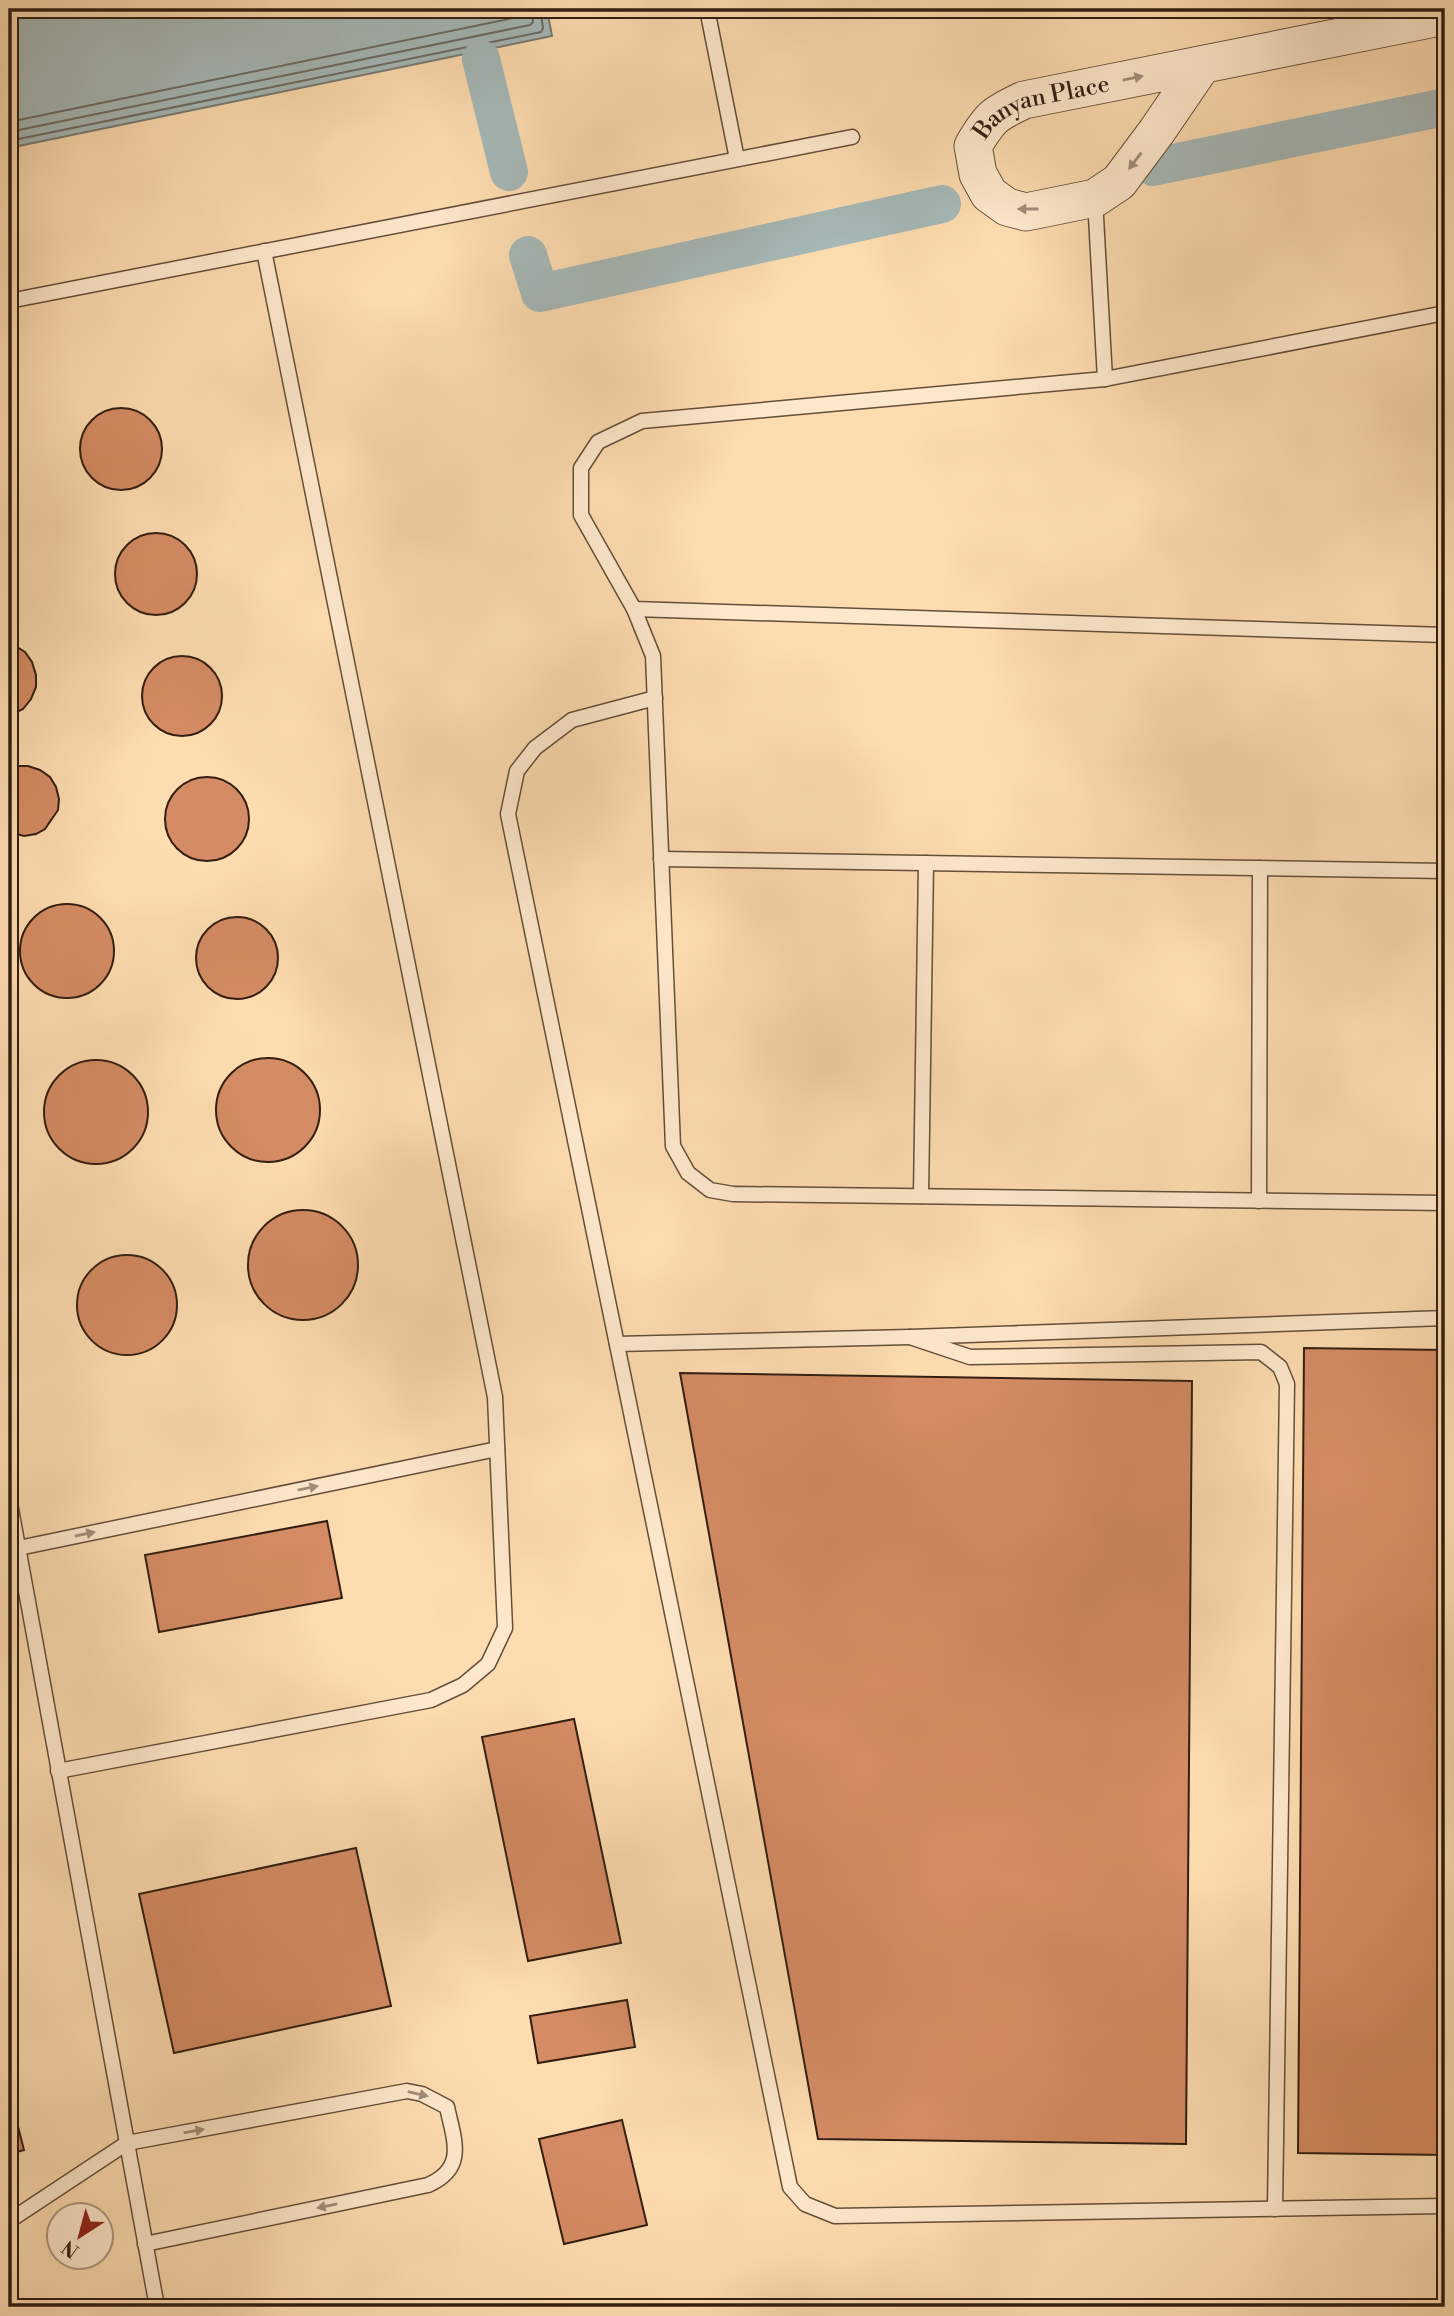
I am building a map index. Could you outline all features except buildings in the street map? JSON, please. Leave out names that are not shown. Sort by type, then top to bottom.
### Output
[{"type":"street","name":"Banyan Place","points":[[1202,65],[1119,182],[1095,198],[1026,212],[1007,207],[989,194],[978,174],[972,146],[996,113],[1024,100],[1445,16]]},
{"type":"lane","points":[[707,9],[737,159]]},
{"type":"lane","points":[[9,301],[852,136]]},
{"type":"lane","points":[[1095,198],[1105,379]]},
{"type":"lane","points":[[58,1771],[431,1700],[463,1685],[488,1664],[505,1628],[495,1397],[264,251]]},
{"type":"lane","points":[[1445,313],[1105,379],[642,421],[598,442],[581,468],[581,515],[634,609],[653,656],[673,1146],[688,1173],[709,1190],[733,1194],[1445,1203]]},
{"type":"lane","points":[[634,609],[1445,635]]},
{"type":"lane","points":[[655,698],[572,720],[535,748],[517,771],[508,814],[790,2187],[805,2204],[835,2216],[1445,2206]]},
{"type":"lane","points":[[661,859],[1445,871]]},
{"type":"lane","points":[[921,1196],[926,863]]},
{"type":"lane","points":[[1259,1201],[1260,868]]},
{"type":"lane","points":[[617,1344],[910,1337],[1445,1318]]},
{"type":"lane","points":[[910,1337],[970,1357],[1261,1352],[1280,1367],[1287,1384],[1275,2209]]},
{"type":"lane","points":[[13,1549],[497,1449]]},
{"type":"lane","points":[[9,1498],[13,1549],[58,1771],[157,2307]]},
{"type":"lane","points":[[9,2221],[127,2143],[407,2091],[422,2094],[447,2107],[456,2154],[452,2165],[441,2179],[428,2185],[145,2244]]},
{"type":"water","points":[[9,9],[547,9],[552,36],[9,148]]},
{"type":"waterway","points":[[481,59],[509,172]]},
{"type":"waterway","points":[[1153,167],[1445,107]]},
{"type":"waterway","points":[[528,255],[540,293],[942,204]]}]
